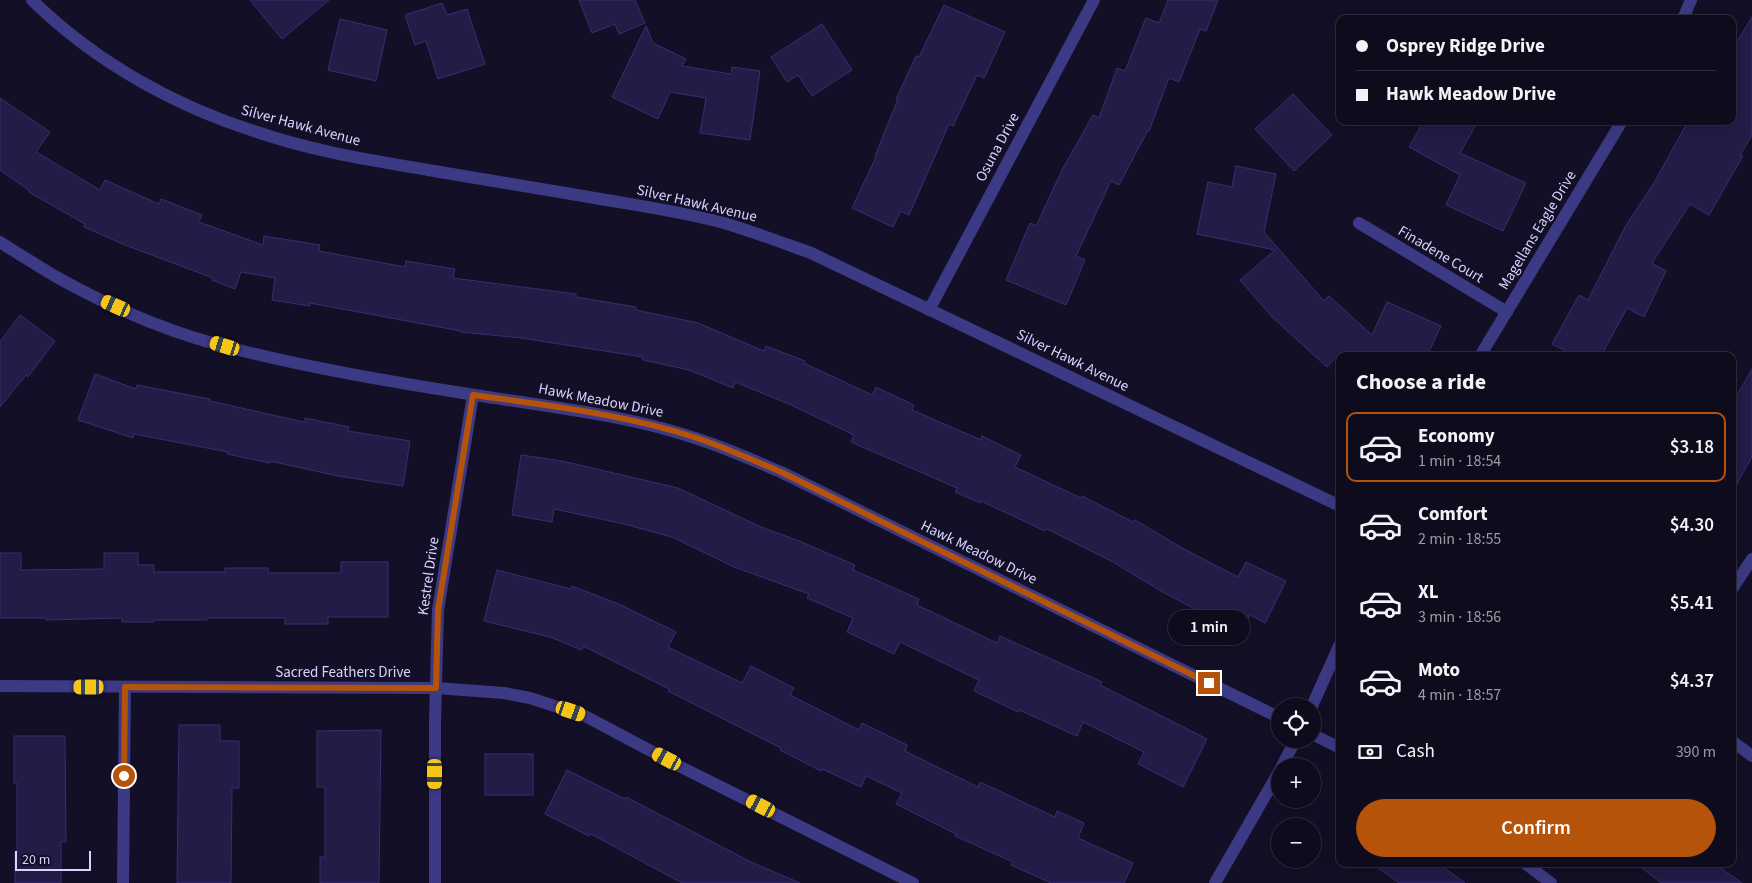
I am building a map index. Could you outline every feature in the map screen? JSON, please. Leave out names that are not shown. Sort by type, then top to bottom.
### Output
[{"type":"street","name":"Silver Hawk Avenue","points":[[32,0],[78,40],[114,65],[155,89],[208,114],[257,132],[304,146],[360,159],[672,211],[724,224],[811,253],[1336,504]]},
{"type":"street","name":"Osuna Drive","points":[[929,310],[1094,0]]},
{"type":"street","points":[[1685,15],[1691,0]]},
{"type":"street","name":"Magellans Eagle Drive","points":[[1482,352],[1620,125]]},
{"type":"street","name":"Finadene Court","points":[[1359,224],[1507,312]]},
{"type":"street","name":"Hawk Meadow Drive","points":[[0,242],[52,274],[101,300],[191,336],[242,351],[340,371],[645,424],[700,439],[781,472],[1271,714]]},
{"type":"street","name":"Kestrel Drive","points":[[435,883],[438,610],[473,395]]},
{"type":"street","points":[[1736,583],[1752,559]]},
{"type":"street","points":[[1316,698],[1336,653]]},
{"type":"street","name":"Sacred Feathers Drive","points":[[0,686],[436,688],[504,693],[530,698],[585,716],[683,768],[913,883]]},
{"type":"street","points":[[123,883],[125,687]]},
{"type":"street","points":[[1321,738],[1336,746]]},
{"type":"street","points":[[1736,744],[1752,756]]},
{"type":"street","points":[[1215,883],[1271,785]]},
{"type":"street","points":[[1530,867],[1551,883]]},
{"type":"building","points":[[250,0],[329,0],[282,39]]},
{"type":"building","points":[[579,0],[635,0],[645,23],[619,34],[615,24],[592,33]]},
{"type":"building","points":[[1168,0],[1218,0],[1206,31],[1200,29],[1179,82],[1169,78],[1149,131],[1119,185],[1111,181],[1076,256],[1085,260],[1066,305],[1006,280],[1030,223],[1036,226],[1062,170],[1093,115],[1099,118],[1117,68],[1125,71],[1146,18],[1159,23]]},
{"type":"building","points":[[442,3],[447,15],[467,9],[485,64],[438,79],[426,41],[415,45],[405,15]]},
{"type":"building","points":[[944,5],[1005,32],[984,78],[977,75],[953,126],[949,124],[909,215],[901,211],[893,227],[852,208],[876,157],[898,99],[896,99],[916,56],[919,57]]},
{"type":"building","points":[[1752,17],[1752,135],[1740,155],[1743,156],[1709,215],[1690,204],[1652,263],[1666,271],[1644,317],[1627,308],[1603,352],[1567,352],[1552,344],[1579,295],[1588,300],[1625,227],[1654,183],[1686,125],[1736,125],[1736,43]]},
{"type":"building","points":[[340,19],[387,30],[376,81],[328,70]]},
{"type":"building","points":[[822,24],[852,70],[812,96],[798,75],[787,82],[771,57]]},
{"type":"building","points":[[646,26],[653,43],[686,59],[682,66],[731,74],[732,67],[760,71],[750,140],[700,133],[706,98],[670,92],[658,119],[612,97]]},
{"type":"building","points":[[1293,94],[1332,135],[1294,171],[1255,129]]},
{"type":"building","points":[[0,98],[50,132],[36,152],[100,190],[105,180],[159,204],[161,199],[202,215],[199,222],[263,245],[264,236],[320,245],[319,251],[405,267],[406,261],[455,269],[453,278],[576,294],[576,297],[636,307],[636,310],[698,323],[764,351],[766,346],[805,361],[804,363],[872,395],[876,387],[914,405],[912,410],[981,440],[982,436],[1021,455],[1015,467],[1081,498],[1082,496],[1133,522],[1135,520],[1184,549],[1238,577],[1246,562],[1286,581],[1265,623],[1250,615],[1243,629],[1204,609],[1202,613],[1113,562],[1047,529],[1045,531],[981,501],[980,503],[955,492],[957,488],[851,442],[854,435],[791,405],[735,382],[733,388],[689,370],[643,360],[643,357],[521,338],[461,332],[310,303],[310,306],[272,300],[275,278],[241,272],[235,289],[212,280],[213,278],[125,245],[84,227],[85,224],[29,192],[0,170]]},
{"type":"building","points":[[1422,125],[1476,125],[1460,153],[1526,183],[1503,231],[1446,205],[1460,175],[1409,147]]},
{"type":"building","points":[[1236,166],[1276,174],[1264,232],[1324,301],[1329,296],[1372,335],[1387,302],[1441,326],[1429,352],[1336,352],[1336,357],[1327,367],[1272,317],[1240,280],[1275,250],[1197,234],[1208,182],[1232,187]]},
{"type":"building","points":[[20,315],[55,341],[28,377],[26,375],[0,407],[0,342]]},
{"type":"building","points":[[1752,369],[1752,457],[1736,485],[1736,397]]},
{"type":"building","points":[[95,374],[136,389],[137,385],[210,399],[210,401],[304,422],[305,418],[349,427],[348,431],[410,441],[403,486],[338,476],[270,461],[270,463],[227,454],[228,452],[134,434],[133,438],[78,420]]},
{"type":"building","points":[[521,455],[562,461],[678,488],[761,527],[855,565],[853,570],[919,599],[917,605],[997,643],[1000,636],[1102,682],[1100,685],[1207,739],[1183,787],[1138,764],[1144,752],[1083,722],[1077,736],[1019,710],[1018,712],[974,691],[979,680],[900,642],[894,654],[847,632],[853,618],[807,598],[809,594],[734,567],[672,537],[624,524],[554,509],[552,522],[512,515]]},
{"type":"building","points":[[0,553],[21,553],[21,570],[104,569],[104,553],[138,553],[138,565],[154,565],[154,572],[225,572],[225,568],[268,568],[268,573],[341,573],[341,562],[388,562],[388,617],[328,617],[328,624],[285,624],[285,618],[207,618],[207,620],[122,622],[122,618],[46,620],[46,618],[0,618]]},
{"type":"building","points":[[497,570],[571,589],[572,586],[621,605],[676,632],[668,647],[742,683],[751,666],[794,688],[790,695],[859,730],[862,723],[907,745],[905,751],[978,787],[980,782],[1055,817],[1057,811],[1084,823],[1078,838],[1133,863],[1124,883],[1051,883],[1011,865],[1013,862],[955,836],[956,834],[896,804],[902,793],[866,776],[861,787],[822,769],[821,771],[780,750],[781,748],[668,691],[669,689],[583,646],[582,650],[550,637],[484,621]]},
{"type":"building","points":[[179,725],[220,725],[220,741],[239,741],[239,788],[232,788],[231,883],[177,883]]},
{"type":"building","points":[[381,730],[379,883],[320,883],[320,857],[325,857],[325,787],[317,787],[317,731]]},
{"type":"building","points":[[14,736],[65,736],[66,842],[61,842],[61,883],[15,883],[17,783],[14,783]]},
{"type":"building","points":[[485,754],[533,754],[533,795],[485,795]]},
{"type":"building","points":[[567,770],[625,799],[626,797],[751,862],[800,883],[682,883],[591,834],[589,836],[545,814]]},
{"type":"building","points":[[1377,867],[1443,867],[1465,883],[1399,883]]},
{"type":"building","points":[[1641,867],[1719,867],[1742,883],[1661,883]]},
{"type":"route","points":[[124,776],[125,687],[436,688],[438,610],[473,395],[616,418],[700,439],[726,449],[781,472],[1209,683]]}]
